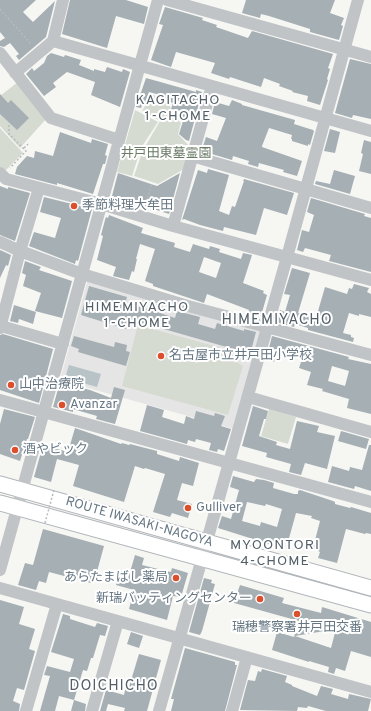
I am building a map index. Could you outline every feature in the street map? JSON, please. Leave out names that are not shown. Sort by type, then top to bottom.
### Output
[{"type":"main road","name":"ROUTE IWASAKI-NAGOYA","points":[[0,484],[371,588]]},
{"type":"main road","name":"ROUTE IWASAKI-NAGOYA","points":[[0,503],[371,605]]},
{"type":"street","points":[[15,73],[53,41],[63,0]]},
{"type":"street","points":[[0,570],[101,204],[141,66],[158,0]]},
{"type":"street","points":[[167,0],[371,57]]},
{"type":"street","points":[[159,711],[288,257],[305,190],[358,0]]},
{"type":"street","points":[[53,41],[371,132]]},
{"type":"street","points":[[0,53],[52,118],[119,140]]},
{"type":"street","points":[[173,226],[212,86]]},
{"type":"street","points":[[192,156],[371,208]]},
{"type":"street","points":[[1,174],[6,179],[101,204],[173,226],[371,280]]},
{"type":"street","points":[[39,188],[0,327],[63,344]]},
{"type":"street","points":[[0,242],[20,252],[82,274],[188,306],[371,355]]},
{"type":"street","points":[[248,397],[371,432]]},
{"type":"street","points":[[0,400],[371,502]]},
{"type":"street","points":[[0,588],[371,692]]},
{"type":"street","points":[[26,711],[57,604]]},
{"type":"street","points":[[92,711],[118,621]]},
{"type":"street","points":[[232,711],[247,657]]},
{"type":"path","points":[[0,9],[39,53]]},
{"type":"path","points":[[1,174],[26,151],[9,134],[9,125]]},
{"type":"path","points":[[24,148],[28,144]]},
{"type":"path","points":[[142,216],[152,183]]},
{"type":"path","points":[[45,523],[54,490]]},
{"type":"shaded area","name":"名古屋市立井戸田小学校","points":[[88,279],[261,332],[234,429],[60,380]]},
{"type":"shaded area","points":[[69,365],[101,374],[97,387],[65,378]]},
{"type":"green space","points":[[18,82],[47,118],[20,148],[0,126],[0,96]]},
{"type":"green space","name":"井戸田東墓霊園","points":[[152,94],[169,104],[173,115],[181,123],[178,134],[190,147],[184,169],[158,184],[134,176],[143,150],[160,121],[142,111]]},
{"type":"green space","points":[[135,110],[158,122],[141,148],[132,176],[117,172]]},
{"type":"green space","points":[[0,128],[23,153],[3,173],[0,168]]},
{"type":"green space","points":[[138,325],[236,352],[235,361],[243,366],[228,415],[122,386]]},
{"type":"green space","points":[[269,409],[296,417],[288,444],[261,436]]},
{"type":"building","points":[[0,0],[36,0],[23,12],[33,22],[55,1],[46,37],[19,60],[16,56],[19,54],[10,43],[4,47],[0,46],[0,41],[5,38],[0,32]]},
{"type":"building","points":[[70,0],[126,0],[148,7],[144,24],[116,16],[107,48],[62,34]]},
{"type":"building","points":[[246,0],[335,0],[330,13],[344,18],[341,25],[343,26],[339,40],[310,32],[310,29],[269,16],[261,14],[260,18],[242,13]]},
{"type":"building","points":[[165,7],[203,18],[202,20],[217,25],[216,27],[248,38],[252,31],[333,54],[328,68],[330,69],[328,80],[320,105],[307,101],[308,96],[292,92],[293,91],[279,86],[280,84],[264,78],[261,87],[230,77],[229,79],[211,73],[215,63],[176,52],[171,67],[151,60],[163,25],[159,24]]},
{"type":"building","points":[[51,53],[64,57],[65,55],[81,60],[79,65],[94,71],[94,69],[105,72],[107,67],[122,72],[123,69],[130,72],[120,107],[91,95],[95,82],[67,72],[53,83],[56,87],[44,96],[26,74],[32,68],[34,71],[44,63],[47,56]]},
{"type":"building","points":[[350,59],[371,64],[371,119],[353,115],[352,118],[335,113]]},
{"type":"building","points":[[146,78],[196,92],[196,90],[202,92],[189,141],[179,134],[183,121],[178,119],[181,111],[171,109],[173,103],[163,100],[164,96],[149,92],[146,102],[144,101],[141,108],[136,107]]},
{"type":"building","points":[[0,94],[8,103],[11,100],[29,118],[17,130],[0,114]]},
{"type":"building","points":[[232,100],[242,105],[295,120],[294,124],[314,131],[310,145],[308,144],[308,146],[292,141],[292,135],[269,128],[262,146],[302,161],[297,176],[283,172],[284,170],[259,163],[258,167],[248,164],[249,161],[233,156],[232,160],[205,152],[207,147],[203,146],[206,137],[217,141],[226,118],[212,114],[215,102],[229,106]]},
{"type":"building","points":[[330,129],[340,132],[335,153],[324,151]]},
{"type":"building","points":[[60,132],[91,143],[92,139],[108,144],[105,155],[107,156],[105,164],[103,164],[93,194],[57,183],[57,185],[15,174],[17,167],[27,156],[34,158],[35,151],[53,156]]},
{"type":"building","points":[[364,140],[371,142],[371,174],[359,171],[363,154],[361,153]]},
{"type":"building","points":[[208,169],[229,175],[219,211],[229,215],[232,206],[235,207],[244,179],[294,193],[287,215],[264,208],[256,235],[224,227],[223,231],[184,219],[182,220],[198,170],[207,173]]},
{"type":"building","points":[[334,170],[355,176],[350,194],[315,184],[316,181],[330,184]]},
{"type":"building","points":[[118,173],[157,186],[180,173],[169,214],[135,203],[134,206],[120,200],[120,202],[113,200],[114,196],[112,196]]},
{"type":"building","points":[[0,186],[30,193],[15,241],[0,235]]},
{"type":"building","points":[[44,197],[92,209],[78,261],[76,260],[75,264],[29,246],[34,232],[55,238],[61,218],[40,212]]},
{"type":"building","points":[[311,198],[365,214],[364,216],[371,218],[371,272],[329,261],[331,255],[305,248],[303,252],[297,250],[302,230],[309,232],[314,215],[307,212]]},
{"type":"building","points":[[109,215],[143,228],[141,233],[175,243],[174,247],[190,252],[193,244],[209,249],[210,246],[220,249],[219,252],[241,259],[243,253],[252,255],[243,283],[264,291],[263,293],[267,295],[261,316],[259,315],[259,317],[248,314],[249,310],[207,294],[204,303],[153,286],[153,284],[145,281],[155,249],[140,244],[134,272],[132,271],[129,280],[113,276],[116,267],[97,260],[103,236],[101,235],[106,217],[108,218]],"holes":[[[204,257],[221,263],[216,278],[199,272]]]},
{"type":"building","points":[[0,250],[11,255],[8,266],[6,265],[0,278]]},
{"type":"building","points":[[25,261],[41,267],[39,270],[72,281],[62,318],[35,311],[41,293],[23,286],[26,275],[22,273]]},
{"type":"building","points":[[292,268],[310,273],[298,313],[316,318],[325,287],[347,294],[349,288],[352,289],[354,284],[369,288],[367,292],[371,294],[371,317],[349,313],[343,333],[351,335],[351,337],[354,338],[353,342],[308,330],[308,328],[295,324],[294,327],[276,322],[280,310],[285,312],[290,295],[284,294]]},
{"type":"building","points":[[89,286],[127,297],[124,308],[135,311],[137,306],[150,310],[152,303],[158,305],[157,312],[175,318],[177,311],[200,317],[198,324],[215,329],[217,323],[244,331],[244,329],[256,332],[251,351],[238,348],[237,350],[129,319],[126,329],[81,315]]},
{"type":"building","points":[[14,305],[36,312],[33,324],[19,319],[18,323],[10,321]]},
{"type":"building","points":[[3,334],[53,349],[39,403],[0,390],[0,335]]},
{"type":"building","points":[[74,336],[114,347],[115,342],[127,345],[126,351],[130,352],[126,366],[78,352],[79,349],[71,346]]},
{"type":"building","points":[[272,336],[349,357],[348,359],[371,364],[371,414],[347,408],[349,399],[322,391],[323,389],[307,385],[311,372],[299,368],[302,359],[277,352],[274,362],[266,360]],"holes":[[[332,366],[349,371],[345,386],[328,381]]]},
{"type":"building","points":[[60,382],[90,390],[111,398],[114,387],[125,390],[115,424],[96,419],[97,416],[73,409],[73,412],[53,407]]},
{"type":"building","points":[[147,405],[164,410],[162,417],[184,424],[186,416],[194,419],[196,411],[214,416],[215,413],[225,416],[221,426],[231,429],[224,451],[218,449],[217,452],[209,450],[211,443],[196,439],[195,442],[188,440],[187,444],[140,431]]},
{"type":"building","points":[[253,406],[268,411],[259,436],[277,442],[276,445],[290,449],[297,421],[319,426],[317,432],[335,436],[327,469],[305,463],[301,475],[289,472],[291,464],[266,457],[267,453],[242,446]]},
{"type":"building","points":[[4,409],[35,417],[20,461],[0,454],[0,424]]},
{"type":"building","points":[[75,428],[121,444],[130,444],[157,451],[157,454],[179,461],[180,457],[199,463],[193,486],[182,483],[177,500],[192,504],[188,518],[172,513],[170,517],[153,512],[165,474],[145,468],[135,466],[124,502],[73,486],[79,465],[57,459],[51,482],[34,477],[43,445],[68,452]]},
{"type":"building","points":[[341,431],[369,439],[366,449],[338,441]]},
{"type":"building","points":[[369,445],[371,445],[371,491],[355,486],[354,489],[328,482],[332,466],[349,471],[350,467],[362,470]]},
{"type":"building","points":[[233,476],[254,482],[256,479],[264,480],[274,483],[273,488],[294,494],[298,494],[298,491],[300,490],[333,501],[335,504],[371,513],[371,534],[346,529],[337,563],[318,558],[320,552],[313,548],[320,521],[311,518],[312,516],[296,513],[288,542],[281,540],[280,545],[272,543],[272,545],[218,528],[222,516],[231,519],[239,490],[230,487]],"holes":[[[247,502],[265,506],[266,504],[282,509],[277,527],[261,522],[260,526],[242,521]]]},
{"type":"building","points":[[43,529],[104,546],[95,579],[93,578],[91,583],[49,572],[46,583],[39,581],[36,590],[18,585],[25,563],[33,565]]},
{"type":"building","points":[[135,555],[144,558],[142,565],[171,572],[172,568],[188,573],[181,597],[173,596],[167,620],[129,609],[134,590],[116,585],[118,577],[128,579]]},
{"type":"building","points":[[204,578],[212,580],[211,583],[215,584],[200,635],[189,632]]},
{"type":"building","points":[[240,585],[284,598],[282,603],[321,613],[322,607],[371,622],[371,657],[351,651],[345,671],[336,668],[334,674],[328,672],[329,667],[272,650],[277,632],[294,637],[299,621],[234,603]],"holes":[[[336,629],[331,648],[295,636]]]},
{"type":"building","points":[[0,600],[24,607],[19,624],[35,629],[29,649],[35,651],[24,690],[17,688],[13,701],[20,704],[19,711],[0,711]]},
{"type":"building","points":[[63,614],[70,616],[70,619],[95,627],[97,623],[108,626],[105,636],[100,635],[93,658],[91,658],[87,671],[83,670],[74,700],[59,696],[55,711],[40,711],[50,676],[44,675],[47,666],[70,672],[74,659],[51,652]]},
{"type":"building","points":[[131,632],[143,636],[139,648],[127,644]]},
{"type":"building","points":[[185,648],[235,662],[235,665],[237,665],[225,711],[171,711],[174,699],[171,699]]},
{"type":"building","points":[[139,654],[161,660],[147,711],[124,711],[125,708],[108,704],[106,711],[100,711],[106,690],[124,695],[126,686],[129,687]]},
{"type":"building","points":[[262,669],[287,676],[285,682],[317,696],[321,686],[333,689],[331,694],[348,699],[349,694],[371,699],[368,711],[326,711],[308,706],[307,708],[298,707],[297,711],[240,710],[248,680],[255,681],[258,671],[261,672]]},
{"type":"building","points":[[74,700],[86,704],[85,711],[71,711]]},
{"type":"place","name":"季節料理大牟田","points":[[74,206]]},
{"type":"place","name":"名古屋市立井戸田小学校","points":[[161,356]]},
{"type":"place","name":"山中治療院","points":[[11,385]]},
{"type":"place","name":"Avanzar","points":[[62,405]]},
{"type":"place","name":"酒やビック","points":[[15,450]]},
{"type":"place","name":"Gulliver","points":[[188,508]]},
{"type":"place","name":"あらたまばし薬局","points":[[176,578]]},
{"type":"place","name":"新瑞バッティングセンター","points":[[260,599]]},
{"type":"place","name":"瑞穂警察署井戸田交番","points":[[297,614]]},
{"type":"district","name":"KAGITACHO 1-CHOME","points":[[178,110]]},
{"type":"district","name":"HIMEMIYACHO 1-CHOME","points":[[137,316]]},
{"type":"district","name":"HIMEMIYACHO","points":[[277,321]]},
{"type":"district","name":"MYOONTORI 4-CHOME","points":[[275,554]]},
{"type":"district","name":"DOICHICHO","points":[[114,687]]}]
